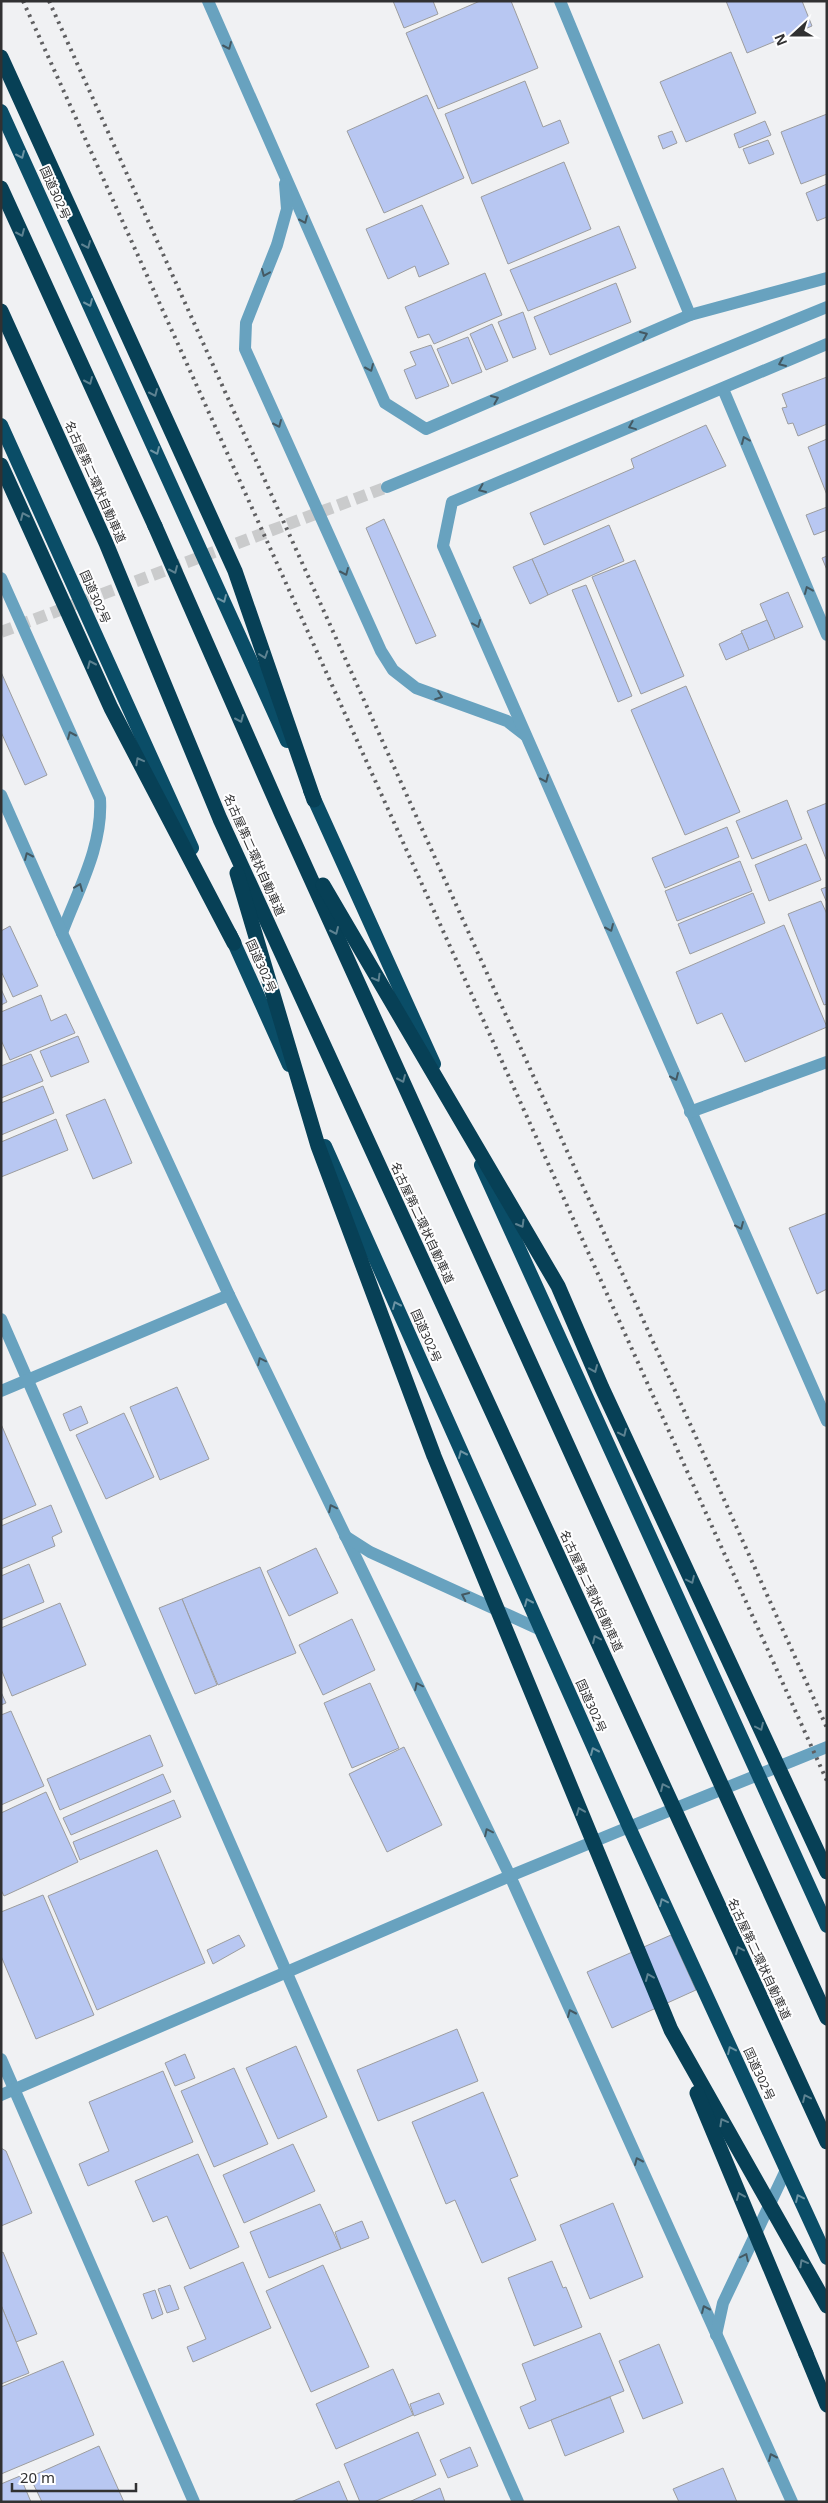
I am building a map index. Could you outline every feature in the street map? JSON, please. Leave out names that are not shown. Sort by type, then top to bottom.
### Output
[{"type":"highway","points":[[1,57],[235,571],[314,800]]},
{"type":"highway","name":"国道302号","points":[[1,111],[827,1926]]},
{"type":"highway","points":[[1,188],[155,526],[282,815],[827,2018]]},
{"type":"highway","name":"名古屋第二環状自動車道","points":[[1,311],[106,543],[220,819],[827,2142]]},
{"type":"highway","name":"国道302号","points":[[1,425],[629,1827],[827,2258]]},
{"type":"highway","points":[[1,465],[111,708],[234,943]]},
{"type":"highway","points":[[282,815],[558,1286],[607,1397],[827,1872]]},
{"type":"highway","points":[[220,819],[318,1146],[423,1429],[827,2406]]},
{"type":"highway","points":[[671,2030],[827,2306]]},
{"type":"street","points":[[208,1],[385,403],[426,430],[690,315],[827,278]]},
{"type":"street","points":[[560,1],[690,315]]},
{"type":"street","points":[[285,175],[287,209],[277,245],[246,323],[245,349],[381,651],[393,670],[416,688],[507,721],[525,735]]},
{"type":"street","points":[[387,486],[827,307]]},
{"type":"street","points":[[827,344],[452,502],[443,546],[827,1421]]},
{"type":"street","points":[[723,389],[827,634]]},
{"type":"street","points":[[1,578],[100,799],[101,820],[98,838],[62,933]]},
{"type":"street","points":[[1,795],[62,933],[230,1295],[510,1876],[792,2502]]},
{"type":"street","points":[[690,1112],[827,1062]]},
{"type":"street","points":[[1,1391],[230,1295]]},
{"type":"street","points":[[1,1319],[518,2502]]},
{"type":"street","points":[[345,1536],[370,1552],[541,1630]]},
{"type":"street","points":[[1,2095],[510,1876],[827,1746]]},
{"type":"street","points":[[1,2059],[194,2502]]},
{"type":"street","points":[[716,2335],[723,2303],[786,2170]]},
{"type":"building","points":[[393,1],[433,1],[438,14],[404,28]]},
{"type":"building","points":[[480,1],[511,1],[538,68],[438,109],[406,33]]},
{"type":"building","points":[[726,1],[802,1],[812,26],[747,53]]},
{"type":"building","points":[[731,52],[756,113],[686,142],[660,82]]},
{"type":"building","points":[[525,81],[543,127],[560,120],[569,143],[472,184],[445,114]]},
{"type":"building","points":[[427,95],[464,178],[384,213],[347,131]]},
{"type":"building","points":[[827,114],[827,174],[801,184],[781,132]]},
{"type":"building","points":[[765,121],[771,135],[739,148],[734,134]]},
{"type":"building","points":[[672,131],[677,143],[663,149],[658,136]]},
{"type":"building","points":[[768,140],[774,154],[749,164],[743,149]]},
{"type":"building","points":[[564,162],[591,229],[508,264],[481,197]]},
{"type":"building","points":[[827,184],[827,217],[817,221],[806,193]]},
{"type":"building","points":[[422,205],[449,264],[419,277],[415,266],[388,279],[366,229]]},
{"type":"building","points":[[619,226],[636,268],[528,311],[510,270]]},
{"type":"building","points":[[485,273],[502,315],[434,344],[429,334],[418,338],[405,307]]},
{"type":"building","points":[[616,283],[631,322],[550,355],[534,317]]},
{"type":"building","points":[[523,312],[536,349],[513,358],[498,322]]},
{"type":"building","points":[[492,324],[508,361],[486,370],[470,334]]},
{"type":"building","points":[[468,337],[482,372],[452,384],[437,349]]},
{"type":"building","points":[[431,345],[449,386],[416,399],[404,370],[416,365],[410,352]]},
{"type":"building","points":[[827,377],[827,424],[798,436],[793,423],[788,424],[782,408],[787,407],[782,394]]},
{"type":"building","points":[[706,425],[726,466],[544,545],[530,513],[634,468],[631,459]]},
{"type":"building","points":[[827,439],[827,495],[808,447]]},
{"type":"building","points":[[827,507],[827,530],[814,535],[806,515]]},
{"type":"building","points":[[384,519],[436,636],[416,644],[366,528]]},
{"type":"building","points":[[609,525],[624,561],[548,595],[532,559]]},
{"type":"building","points":[[827,556],[827,570],[822,558]]},
{"type":"building","points":[[532,559],[548,595],[530,604],[513,567]]},
{"type":"building","points":[[635,560],[684,676],[641,694],[592,577]]},
{"type":"building","points":[[586,585],[632,696],[618,702],[572,590]]},
{"type":"building","points":[[788,592],[803,627],[775,639],[760,604]]},
{"type":"building","points":[[767,620],[775,639],[749,650],[741,631]]},
{"type":"building","points":[[742,633],[749,650],[726,660],[719,644]]},
{"type":"building","points":[[1,672],[47,775],[25,785],[1,732]]},
{"type":"building","points":[[686,686],[740,812],[685,835],[631,710]]},
{"type":"building","points":[[787,800],[802,839],[752,859],[736,821]]},
{"type":"building","points":[[827,803],[827,859],[826,859],[807,811]]},
{"type":"building","points":[[727,827],[739,857],[665,888],[652,858]]},
{"type":"building","points":[[806,844],[821,880],[769,901],[755,865]]},
{"type":"building","points":[[740,861],[752,891],[677,921],[665,891]]},
{"type":"building","points":[[827,887],[827,903],[821,889]]},
{"type":"building","points":[[753,893],[765,923],[690,954],[678,924]]},
{"type":"building","points":[[821,901],[827,914],[827,1004],[824,1005],[788,914]]},
{"type":"building","points":[[784,925],[827,1027],[745,1062],[722,1013],[697,1024],[676,972]]},
{"type":"building","points":[[10,926],[38,986],[13,997],[1,971],[1,931]]},
{"type":"building","points":[[1,989],[7,1002],[1,1005]]},
{"type":"building","points":[[41,995],[51,1021],[66,1014],[75,1033],[10,1060],[1,1040],[1,1012]]},
{"type":"building","points":[[78,1036],[89,1062],[51,1077],[40,1051]]},
{"type":"building","points":[[31,1054],[43,1081],[1,1098],[1,1066]]},
{"type":"building","points":[[43,1086],[54,1113],[1,1135],[1,1103]]},
{"type":"building","points":[[105,1099],[132,1163],[93,1179],[66,1115]]},
{"type":"building","points":[[56,1119],[68,1150],[1,1177],[1,1142]]},
{"type":"building","points":[[827,1213],[827,1289],[817,1294],[789,1228]]},
{"type":"building","points":[[177,1387],[209,1459],[160,1480],[130,1407]]},
{"type":"building","points":[[81,1406],[88,1423],[70,1431],[63,1414]]},
{"type":"building","points":[[124,1413],[154,1477],[106,1499],[76,1435]]},
{"type":"building","points":[[1,1424],[36,1505],[1,1520]]},
{"type":"building","points":[[51,1505],[62,1532],[52,1537],[55,1546],[1,1569],[1,1526]]},
{"type":"building","points":[[316,1548],[338,1593],[289,1616],[267,1571]]},
{"type":"building","points":[[29,1564],[44,1602],[1,1620],[1,1576]]},
{"type":"building","points":[[260,1567],[296,1653],[218,1685],[182,1599]]},
{"type":"building","points":[[182,1599],[217,1685],[195,1694],[159,1608]]},
{"type":"building","points":[[60,1603],[86,1665],[12,1696],[1,1669],[1,1628]]},
{"type":"building","points":[[352,1619],[375,1670],[323,1695],[299,1645]]},
{"type":"building","points":[[370,1683],[399,1748],[352,1768],[324,1703]]},
{"type":"building","points":[[1,1692],[6,1703],[1,1705]]},
{"type":"building","points":[[11,1711],[44,1786],[1,1805],[1,1715]]},
{"type":"building","points":[[150,1735],[163,1766],[60,1810],[47,1779]]},
{"type":"building","points":[[404,1747],[442,1825],[387,1852],[349,1774]]},
{"type":"building","points":[[163,1774],[171,1792],[71,1835],[63,1818]]},
{"type":"building","points":[[46,1792],[78,1862],[4,1896],[1,1890],[1,1813]]},
{"type":"building","points":[[174,1800],[181,1817],[80,1860],[73,1842]]},
{"type":"building","points":[[157,1850],[205,1963],[97,2010],[48,1896]]},
{"type":"building","points":[[43,1895],[94,2015],[36,2039],[1,1956],[1,1912]]},
{"type":"building","points":[[239,1935],[245,1946],[213,1964],[207,1950]]},
{"type":"building","points":[[671,1935],[696,1990],[612,2028],[587,1972]]},
{"type":"building","points":[[457,2029],[478,2081],[378,2121],[357,2070]]},
{"type":"building","points":[[296,2046],[327,2117],[278,2139],[246,2068]]},
{"type":"building","points":[[185,2054],[195,2078],[175,2086],[165,2063]]},
{"type":"building","points":[[234,2068],[268,2144],[214,2167],[181,2091]]},
{"type":"building","points":[[163,2071],[193,2142],[88,2186],[79,2164],[109,2151],[89,2102]]},
{"type":"building","points":[[483,2092],[518,2176],[510,2179],[536,2240],[482,2263],[455,2200],[446,2204],[412,2122]]},
{"type":"building","points":[[293,2144],[315,2191],[244,2223],[223,2175]]},
{"type":"building","points":[[1,2148],[6,2151],[32,2213],[1,2226]]},
{"type":"building","points":[[198,2154],[239,2247],[190,2269],[167,2216],[153,2222],[135,2181]]},
{"type":"building","points":[[613,2203],[643,2277],[590,2299],[560,2225]]},
{"type":"building","points":[[320,2204],[341,2249],[269,2278],[250,2232]]},
{"type":"building","points":[[362,2221],[369,2238],[341,2249],[335,2232]]},
{"type":"building","points":[[3,2252],[37,2334],[16,2342],[1,2305],[1,2253]]},
{"type":"building","points":[[552,2261],[563,2288],[566,2287],[582,2327],[534,2346],[508,2278]]},
{"type":"building","points":[[243,2262],[271,2328],[193,2362],[187,2347],[206,2339],[184,2287]]},
{"type":"building","points":[[323,2265],[369,2367],[311,2392],[266,2291]]},
{"type":"building","points":[[170,2285],[179,2309],[167,2313],[158,2289]]},
{"type":"building","points":[[155,2290],[163,2314],[152,2319],[143,2294]]},
{"type":"building","points":[[1,2305],[29,2373],[1,2384]]},
{"type":"building","points":[[600,2333],[624,2391],[529,2429],[520,2407],[536,2400],[522,2364]]},
{"type":"building","points":[[659,2344],[683,2403],[643,2419],[619,2361]]},
{"type":"building","points":[[63,2361],[94,2435],[1,2474],[1,2387]]},
{"type":"building","points":[[393,2369],[413,2415],[336,2449],[316,2404]]},
{"type":"building","points":[[439,2393],[444,2404],[414,2416],[410,2404]]},
{"type":"building","points":[[610,2397],[624,2432],[565,2456],[551,2420]]},
{"type":"building","points":[[418,2432],[436,2475],[374,2502],[360,2502],[344,2464]]},
{"type":"building","points":[[99,2446],[124,2502],[42,2502],[30,2477]]},
{"type":"building","points":[[470,2447],[478,2466],[448,2478],[440,2460]]},
{"type":"building","points":[[723,2468],[737,2502],[679,2502],[673,2489]]},
{"type":"building","points":[[20,2476],[31,2502],[1,2502],[1,2484]]},
{"type":"building","points":[[339,2481],[348,2502],[291,2502]]},
{"type":"building","points":[[440,2488],[445,2502],[409,2502]]},
{"type":"tunnel","points":[[1,632],[387,487]]},
{"type":"railway","points":[[23,1],[827,1781]]},
{"type":"railway","points":[[49,1],[827,1728]]}]
